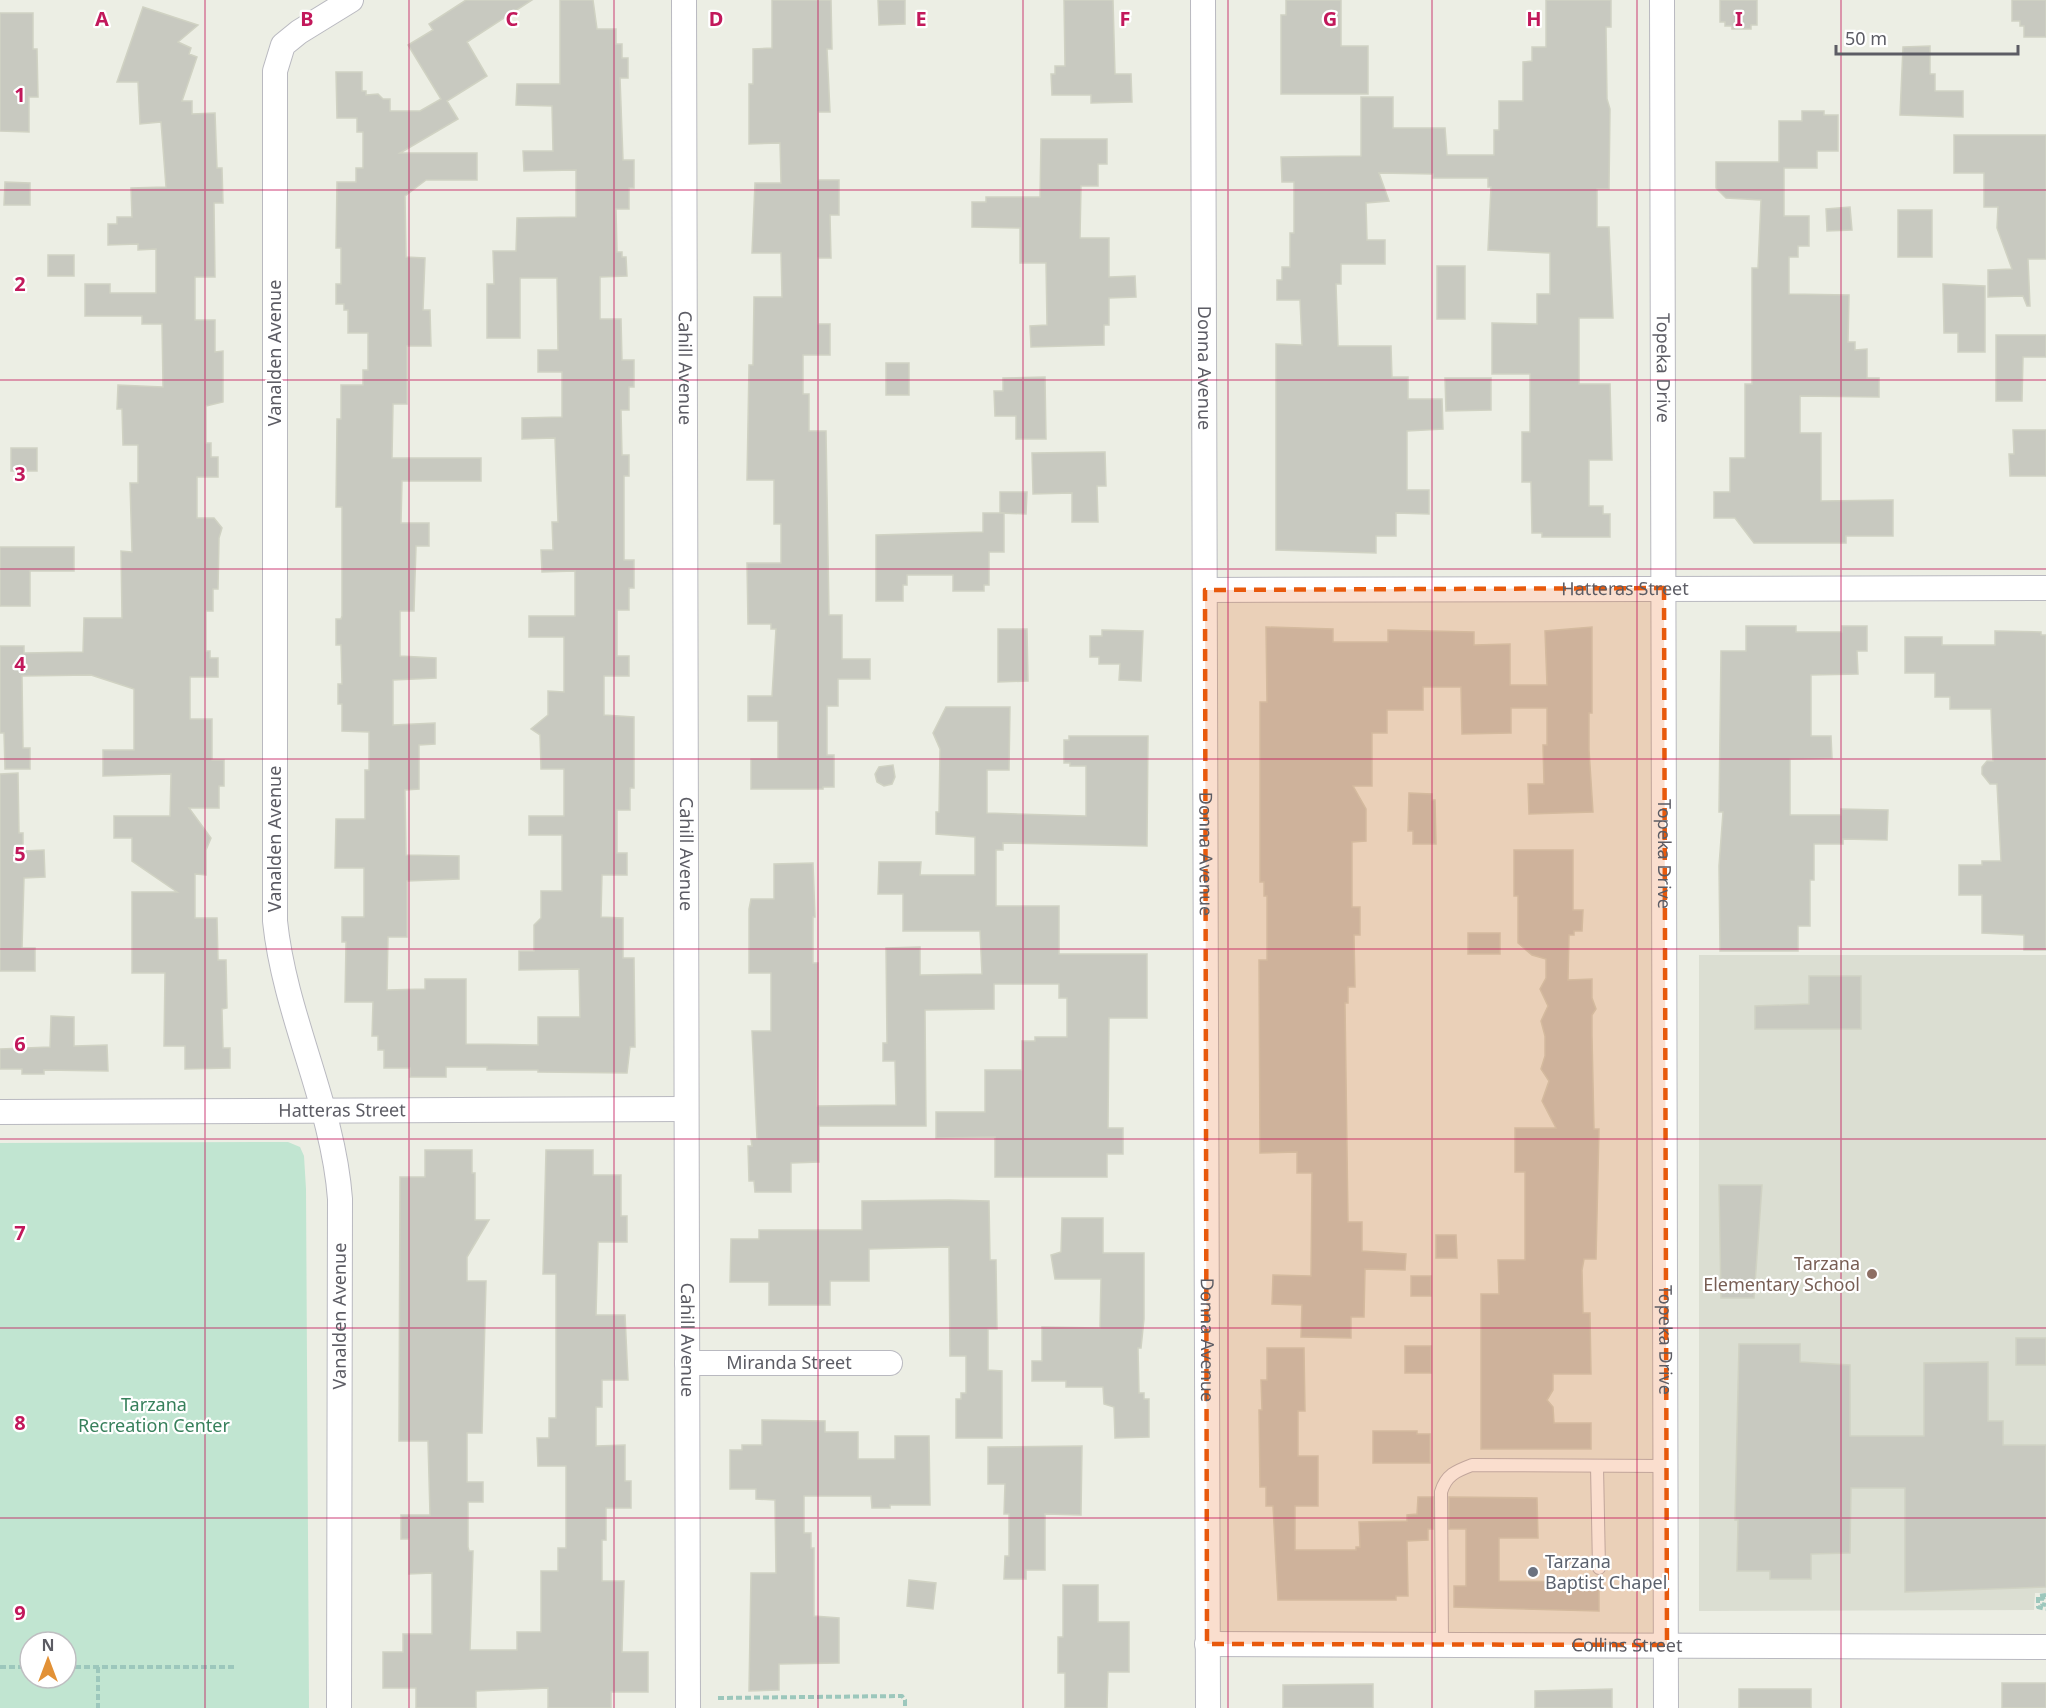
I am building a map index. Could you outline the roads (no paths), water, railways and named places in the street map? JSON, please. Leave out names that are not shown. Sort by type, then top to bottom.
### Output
[{"type":"street","name":"Vanalden Avenue","points":[[339,1708],[340,1199],[337,1160],[287,992],[275,921],[275,71],[283,45],[299,32],[351,0]]},
{"type":"street","name":"Cahill Avenue","points":[[684,0],[688,1708]]},
{"type":"street","name":"Donna Avenue","points":[[1203,0],[1208,1708]]},
{"type":"street","name":"Topeka Drive","points":[[1662,0],[1666,1708]]},
{"type":"street","name":"Hatteras Street","points":[[1205,590],[2046,588]]},
{"type":"street","name":"Hatteras Street","points":[[0,1112],[685,1109]]},
{"type":"street","name":"Miranda Street","points":[[687,1363],[890,1363]]},
{"type":"street","name":"Collins Street","points":[[1207,1644],[1442,1643],[2046,1647]]},
{"type":"lane","points":[[1442,1643],[1441,1492],[1444,1480],[1455,1471],[1472,1465],[1664,1466]]},
{"type":"lane","points":[[1597,1466],[1599,1568]]},
{"type":"place","name":"Tarzana Elementary School","points":[[1872,1274]]},
{"type":"place","name":"Tarzana Baptist Chapel","points":[[1533,1572]]},
{"type":"park label","name":"Tarzana Recreation Center","points":[[154,1415]]}]
